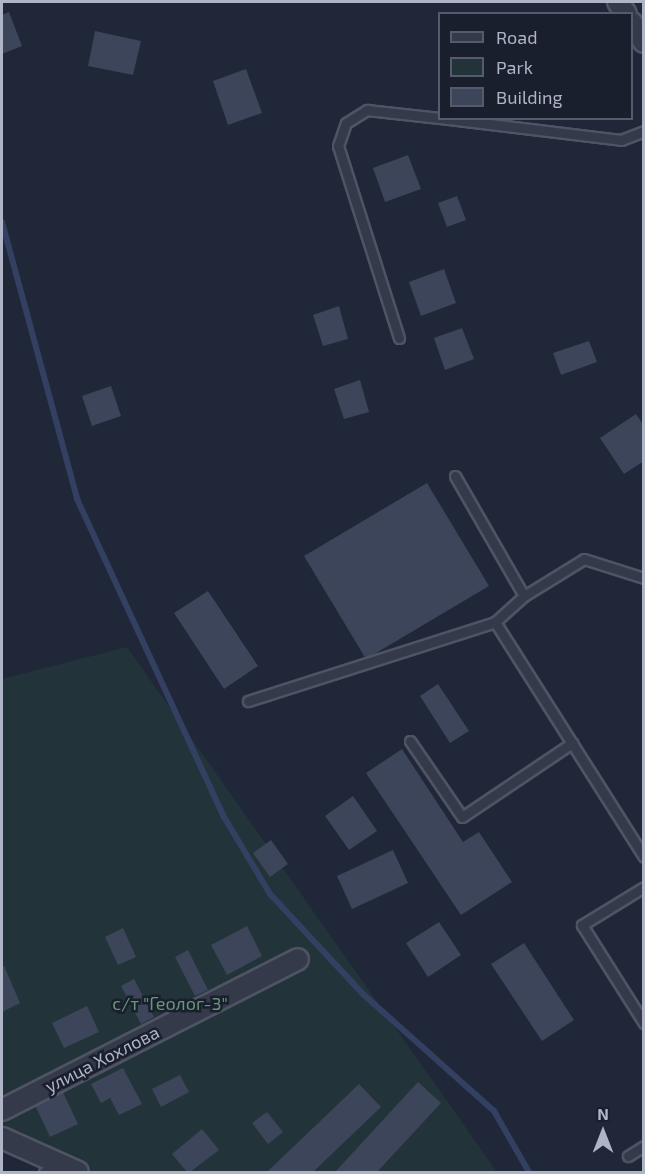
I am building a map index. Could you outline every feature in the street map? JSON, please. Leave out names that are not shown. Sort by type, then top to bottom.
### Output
[{"type":"street","points":[[633,25],[644,42]]},
{"type":"street","name":"улица Хохлова","points":[[2,1110],[298,959]]},
{"type":"street","points":[[2,1138],[71,1169]]},
{"type":"lane","points":[[399,338],[338,146],[346,123],[367,110],[438,118]]},
{"type":"lane","points":[[456,120],[621,140],[644,131]]},
{"type":"lane","points":[[455,476],[524,596]]},
{"type":"lane","points":[[248,701],[495,622],[524,596],[584,560],[644,578]]},
{"type":"lane","points":[[495,622],[644,857]]},
{"type":"lane","points":[[410,741],[462,817],[572,743]]},
{"type":"lane","points":[[644,887],[582,925],[644,1023]]},
{"type":"lane","points":[[628,1156],[644,1146]]},
{"type":"lane","points":[[44,1173],[71,1169]]},
{"type":"green space","name":"с/т \"Геолог-3\"","points":[[127,647],[497,1172],[54,1172],[2,1146],[2,679]]},
{"type":"building","points":[[9,12],[22,46],[2,54],[2,15]]},
{"type":"building","points":[[95,31],[141,41],[133,75],[88,66]]},
{"type":"building","points":[[246,69],[262,113],[228,125],[213,81]]},
{"type":"building","points":[[408,155],[421,189],[385,202],[373,168]]},
{"type":"building","points":[[457,196],[466,220],[447,227],[438,203]]},
{"type":"building","points":[[444,269],[456,303],[421,316],[409,282]]},
{"type":"building","points":[[339,306],[348,339],[323,346],[313,315]]},
{"type":"building","points":[[462,328],[474,359],[445,370],[434,338]]},
{"type":"building","points":[[589,341],[597,362],[561,375],[553,353]]},
{"type":"building","points":[[360,380],[369,412],[344,419],[334,389]]},
{"type":"building","points":[[111,386],[121,416],[92,426],[82,396]]},
{"type":"building","points":[[636,414],[644,426],[644,461],[624,474],[600,438]]},
{"type":"building","points":[[427,483],[489,586],[366,659],[304,556]]},
{"type":"building","points":[[208,591],[258,666],[224,689],[174,613]]},
{"type":"building","points":[[438,684],[469,731],[450,743],[420,696]]},
{"type":"building","points":[[402,749],[463,842],[479,832],[512,882],[461,915],[366,773]]},
{"type":"building","points":[[353,796],[377,831],[349,850],[325,816]]},
{"type":"building","points":[[271,840],[288,864],[270,877],[253,853]]},
{"type":"building","points":[[393,850],[408,883],[352,909],[337,876]]},
{"type":"building","points":[[439,922],[461,955],[428,977],[406,943]]},
{"type":"building","points":[[247,926],[262,956],[227,975],[211,945]]},
{"type":"building","points":[[123,928],[136,957],[118,965],[105,937]]},
{"type":"building","points":[[524,943],[574,1020],[542,1041],[491,964]]},
{"type":"building","points":[[188,950],[208,990],[195,996],[175,957]]},
{"type":"building","points":[[2,966],[20,1003],[2,1012]]},
{"type":"building","points":[[134,979],[154,1017],[141,1024],[121,986]]},
{"type":"building","points":[[87,1006],[99,1032],[64,1048],[52,1023]]},
{"type":"building","points":[[123,1068],[142,1104],[119,1115],[110,1098],[101,1103],[91,1084]]},
{"type":"building","points":[[180,1075],[189,1092],[161,1107],[152,1089]]},
{"type":"building","points":[[418,1082],[441,1103],[377,1172],[335,1172]]},
{"type":"building","points":[[359,1084],[381,1107],[313,1172],[267,1172]]},
{"type":"building","points":[[61,1088],[78,1124],[50,1137],[33,1101]]},
{"type":"building","points":[[267,1112],[283,1132],[268,1144],[252,1123]]},
{"type":"building","points":[[202,1129],[219,1150],[187,1172],[172,1154]]},
{"type":"waterway","points":[[2,222],[77,499],[224,817],[270,894],[363,994],[494,1111],[529,1172]]}]
